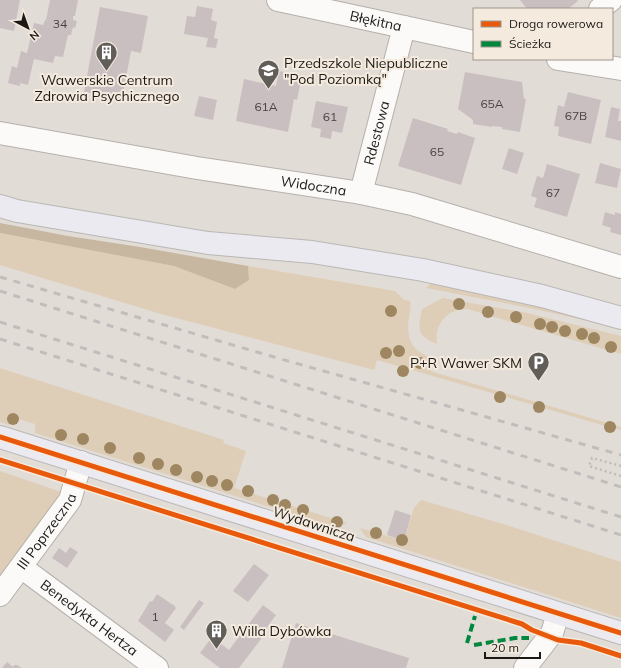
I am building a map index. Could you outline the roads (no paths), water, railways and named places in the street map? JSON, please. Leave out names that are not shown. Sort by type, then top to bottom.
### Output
[{"type":"main road","points":[[0,206],[17,211],[208,243],[312,252],[424,270],[549,297],[621,318]]},
{"type":"main road","name":"Wydawnicza","points":[[0,437],[621,633]]},
{"type":"street","name":"Błękitna","points":[[278,0],[473,42]]},
{"type":"street","points":[[601,8],[611,0]]},
{"type":"street","name":"Rdestowa","points":[[361,193],[404,27]]},
{"type":"street","points":[[564,60],[621,69]]},
{"type":"street","name":"Widoczna","points":[[0,133],[197,168],[361,193],[412,204],[621,267]]},
{"type":"street","name":"III Poprzeczna","points":[[0,595],[70,500],[81,462]]},
{"type":"street","name":"Benedykta Hertza","points":[[21,567],[157,668]]},
{"type":"street","points":[[525,668],[552,633],[558,614]]},
{"type":"railway","points":[[0,277],[274,357],[621,455]]},
{"type":"railway","points":[[0,291],[621,487]]},
{"type":"railway","points":[[0,322],[621,517]]},
{"type":"railway","points":[[0,339],[621,535]]},
{"type":"place","name":"Wawerskie Centrum Zdrowia Psychicznego","points":[[107,72]]},
{"type":"place","name":"Przedszkole Niepubliczne \"Pod Poziomką\"","points":[[268,90]]},
{"type":"place","name":"P+R Wawer SKM","points":[[538,382]]},
{"type":"place","name":"Willa Dybówka","points":[[216,650]]}]
